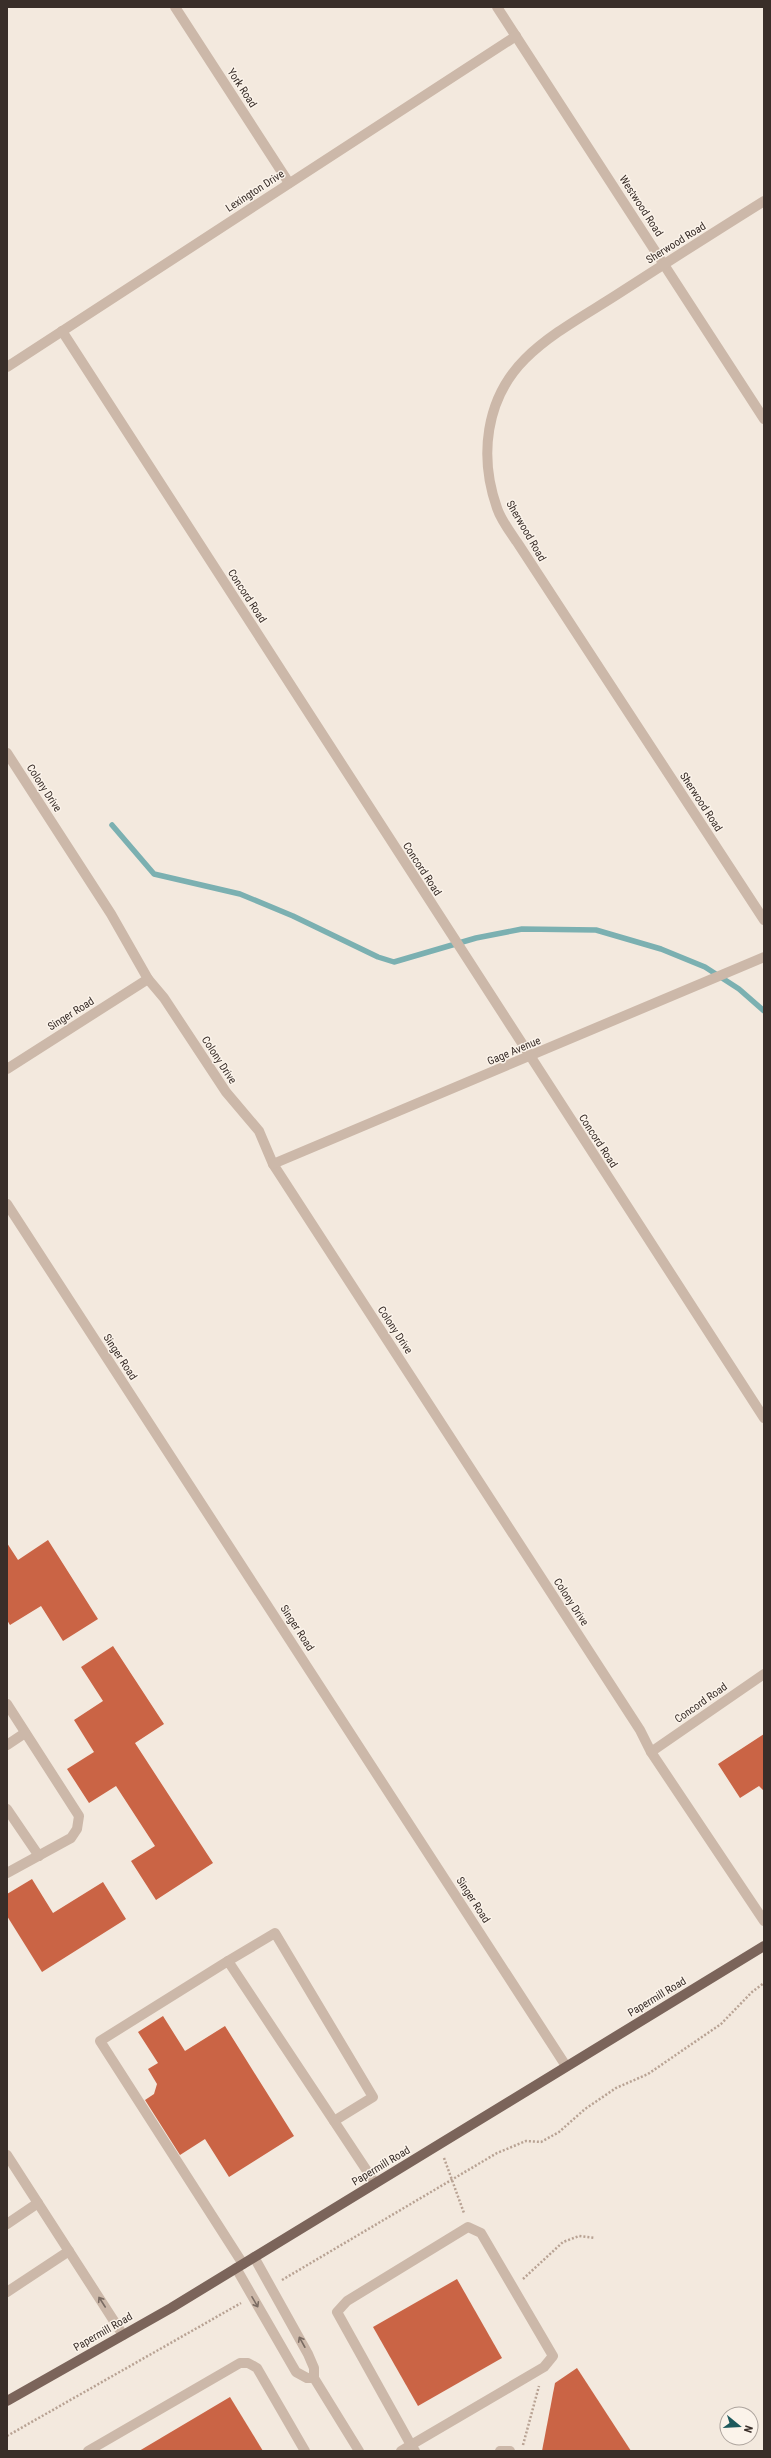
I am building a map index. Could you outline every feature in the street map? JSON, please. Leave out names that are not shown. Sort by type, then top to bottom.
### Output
[{"type":"main road","name":"Papermill Road","points":[[7,2401],[240,2266],[764,1946]]},
{"type":"street","name":"York Road","points":[[175,7],[289,182]]},
{"type":"street","name":"Westwood Road","points":[[497,7],[665,264],[764,419]]},
{"type":"street","name":"Lexington Drive","points":[[7,367],[289,182],[516,36]]},
{"type":"street","name":"Sherwood Road","points":[[764,201],[543,343],[524,360],[509,378],[491,420],[487,447],[490,480],[498,510],[517,542],[764,920]]},
{"type":"street","name":"Concord Road","points":[[62,331],[530,1058],[764,1418]]},
{"type":"street","name":"Colony Drive","points":[[7,753],[111,914],[148,980],[164,998],[232,1101],[259,1132],[273,1164],[640,1730],[651,1752],[764,1921]]},
{"type":"street","name":"Gage Avenue","points":[[273,1164],[530,1058],[764,957]]},
{"type":"street","name":"Singer Road","points":[[7,1069],[148,980]]},
{"type":"street","name":"Singer Road","points":[[7,1204],[566,2066]]},
{"type":"street","name":"Concord Road","points":[[651,1752],[764,1674]]},
{"type":"street","points":[[7,1704],[79,1816],[77,1829],[71,1838],[7,1873]]},
{"type":"street","points":[[7,1745],[26,1733]]},
{"type":"street","points":[[7,1809],[39,1856]]},
{"type":"street","points":[[314,2378],[307,2378],[296,2372],[240,2266],[100,2041],[275,1932],[373,2097],[334,2121]]},
{"type":"street","points":[[228,1961],[374,2183]]},
{"type":"street","points":[[7,2155],[123,2334]]},
{"type":"street","points":[[7,2224],[38,2203]]},
{"type":"street","points":[[401,2451],[413,2448],[544,2367],[552,2356],[481,2233],[468,2227],[347,2301],[337,2312],[413,2448]]},
{"type":"street","points":[[7,2292],[69,2251]]},
{"type":"street","points":[[254,2257],[308,2354],[314,2368],[314,2378],[359,2451]]},
{"type":"street","points":[[88,2451],[240,2363],[248,2363],[258,2368],[305,2451]]},
{"type":"street","points":[[500,2451],[510,2451]]},
{"type":"path","points":[[497,2153],[526,2141],[541,2142],[559,2132],[585,2109],[616,2088],[648,2074],[721,2024],[752,1992],[764,1983]]},
{"type":"path","points":[[440,2144],[468,2227]]},
{"type":"path","points":[[514,2289],[541,2261],[563,2242],[579,2236],[595,2238]]},
{"type":"path","points":[[521,2451],[544,2367]]},
{"type":"building","points":[[48,1540],[98,1619],[63,1641],[41,1606],[10,1625],[7,1620],[7,1543],[18,1560]]},
{"type":"building","points":[[113,1646],[164,1724],[135,1743],[213,1863],[156,1900],[131,1861],[155,1846],[116,1786],[89,1803],[67,1769],[94,1752],[74,1720],[103,1701],[81,1667]]},
{"type":"building","points":[[764,1734],[764,1791],[759,1786],[740,1798],[718,1764]]},
{"type":"building","points":[[32,1879],[53,1913],[103,1882],[126,1919],[42,1972],[7,1916],[7,1894]]},
{"type":"building","points":[[163,2016],[185,2051],[225,2026],[294,2136],[229,2177],[205,2139],[180,2155],[145,2100],[154,2094],[157,2084],[148,2069],[158,2063],[138,2032]]},
{"type":"building","points":[[457,2279],[502,2358],[418,2406],[373,2327]]},
{"type":"building","points":[[577,2368],[631,2451],[542,2451],[555,2383]]},
{"type":"building","points":[[230,2397],[263,2451],[139,2451]]},
{"type":"waterway","points":[[112,825],[154,874],[240,894],[293,916],[378,957],[394,962],[476,938],[522,929],[596,930],[661,949],[705,967],[739,989],[764,1011]]}]
